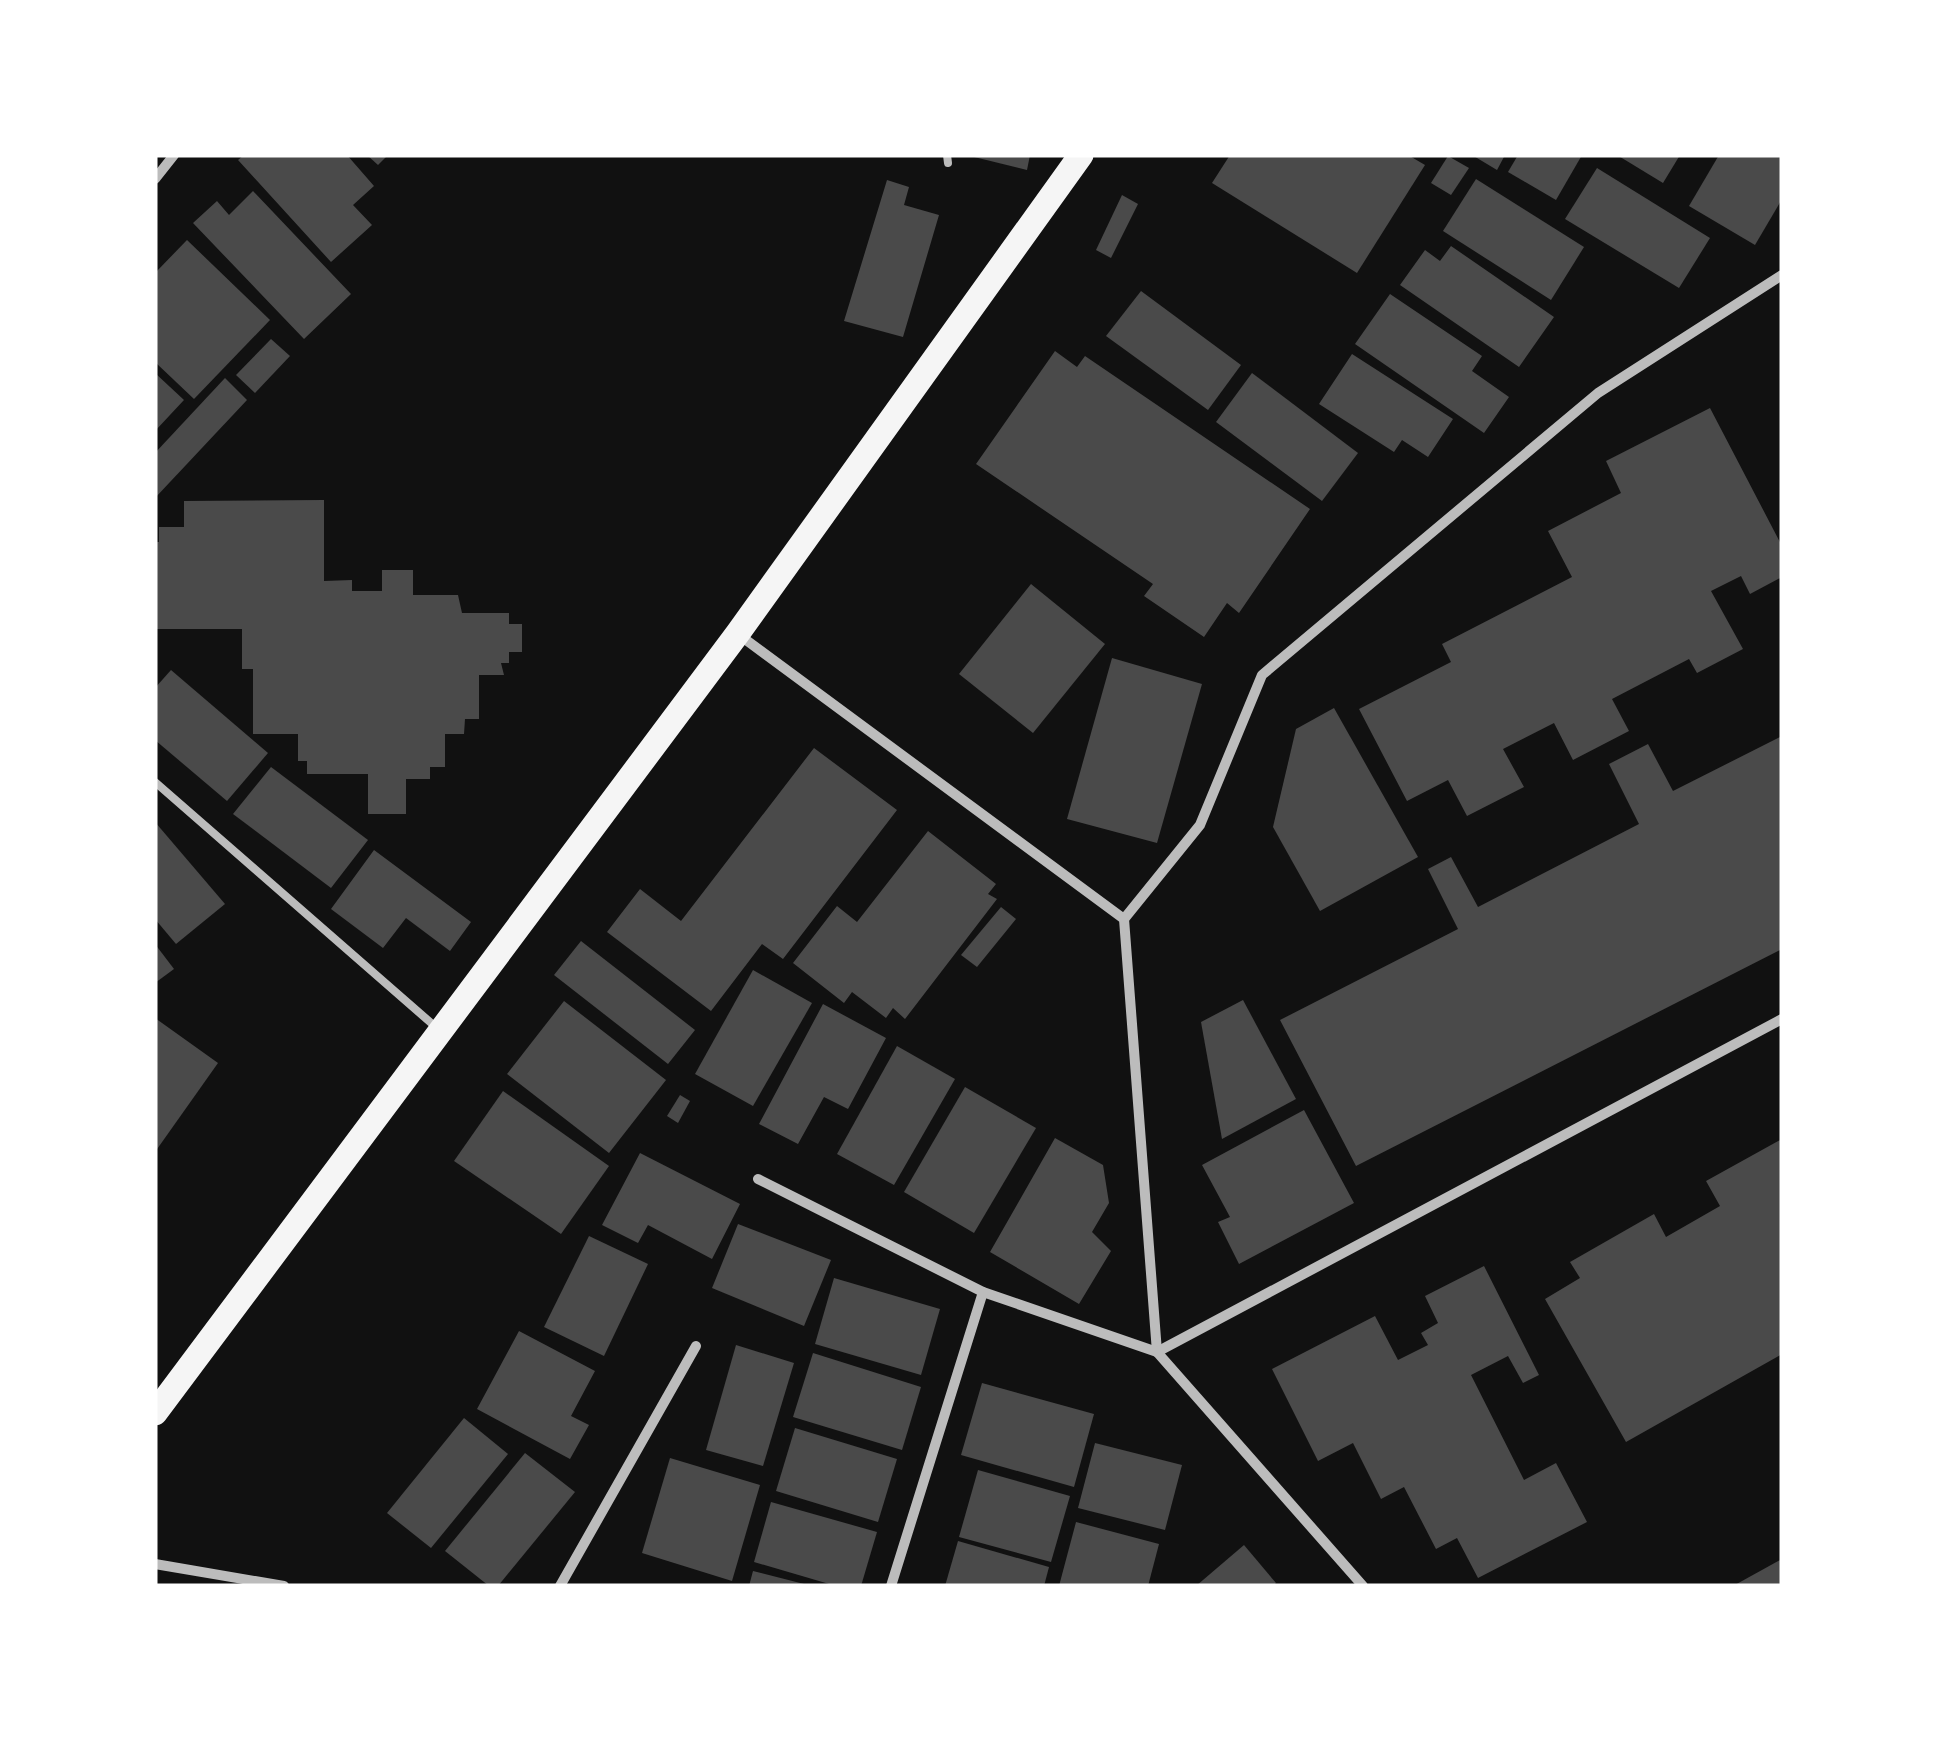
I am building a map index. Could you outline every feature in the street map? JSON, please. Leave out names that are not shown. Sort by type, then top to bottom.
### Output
[{"type":"main road","points":[[155,1413],[738,633],[1081,155]]},
{"type":"street","points":[[155,179],[174,155]]},
{"type":"street","points":[[1157,1352],[1124,920],[1200,826],[1262,676],[1598,393],[1782,274]]},
{"type":"street","points":[[738,633],[1124,920]]},
{"type":"street","points":[[1157,1352],[1782,1018]]},
{"type":"street","points":[[758,1178],[983,1292],[1157,1352],[1363,1586]]},
{"type":"street","points":[[891,1586],[983,1292]]},
{"type":"street","points":[[560,1586],[696,1346]]},
{"type":"street","points":[[155,1564],[284,1586]]},
{"type":"lane","points":[[155,782],[440,1031]]},
{"type":"building","points":[[244,155],[347,155],[374,186],[353,205],[372,225],[331,262],[238,160]]},
{"type":"building","points":[[367,155],[388,155],[378,165]]},
{"type":"building","points":[[966,155],[1030,155],[1027,170]]},
{"type":"building","points":[[1230,155],[1408,155],[1425,165],[1357,273],[1212,183]]},
{"type":"building","points":[[1472,155],[1505,155],[1497,170]]},
{"type":"building","points":[[1518,155],[1582,155],[1556,200],[1508,172]]},
{"type":"building","points":[[1617,155],[1680,155],[1663,183]]},
{"type":"building","points":[[1719,155],[1782,155],[1782,199],[1755,245],[1689,206]]},
{"type":"building","points":[[1448,156],[1469,168],[1451,195],[1431,183]]},
{"type":"building","points":[[1597,168],[1710,238],[1679,288],[1565,219]]},
{"type":"building","points":[[1476,179],[1584,247],[1551,300],[1443,231]]},
{"type":"building","points":[[887,180],[909,187],[904,205],[939,215],[903,337],[844,321]]},
{"type":"building","points":[[253,191],[351,294],[304,339],[193,223],[217,201],[229,215]]},
{"type":"building","points":[[1122,195],[1138,204],[1111,258],[1096,250]]},
{"type":"building","points":[[187,240],[270,320],[194,399],[155,362],[155,273]]},
{"type":"building","points":[[1451,246],[1554,317],[1519,367],[1400,285],[1425,250],[1440,261]]},
{"type":"building","points":[[1141,291],[1241,365],[1208,410],[1106,336]]},
{"type":"building","points":[[1390,294],[1482,356],[1472,371],[1509,397],[1484,433],[1355,344]]},
{"type":"building","points":[[271,339],[290,356],[255,393],[236,375]]},
{"type":"building","points":[[1055,351],[1077,367],[1085,356],[1310,509],[1239,613],[1227,603],[1204,637],[1144,596],[1153,584],[976,464]]},
{"type":"building","points":[[1352,354],[1453,419],[1428,457],[1402,440],[1394,452],[1319,404]]},
{"type":"building","points":[[155,373],[184,400],[155,431]]},
{"type":"building","points":[[1252,373],[1358,453],[1322,501],[1216,422]]},
{"type":"building","points":[[225,378],[247,400],[155,498],[155,453]]},
{"type":"building","points":[[1710,408],[1782,546],[1782,577],[1750,594],[1741,576],[1711,591],[1743,649],[1697,673],[1689,659],[1612,699],[1629,731],[1573,760],[1554,723],[1503,749],[1524,787],[1467,816],[1448,780],[1407,801],[1359,709],[1451,662],[1442,644],[1572,577],[1548,531],[1621,493],[1606,461]]},
{"type":"building","points":[[324,500],[324,581],[352,580],[352,591],[382,591],[382,570],[413,570],[413,595],[458,595],[462,613],[509,613],[509,624],[522,624],[522,652],[509,652],[509,663],[501,663],[504,675],[479,675],[479,719],[465,719],[464,734],[445,734],[445,767],[430,767],[430,779],[406,779],[406,814],[368,814],[368,774],[307,774],[307,761],[298,761],[298,734],[253,734],[253,669],[242,669],[242,629],[155,629],[155,542],[159,542],[159,527],[184,527],[184,501]]},
{"type":"building","points":[[1031,584],[1105,644],[1033,733],[959,674]]},
{"type":"building","points":[[1112,658],[1202,684],[1157,843],[1067,819]]},
{"type":"building","points":[[171,670],[268,753],[227,801],[155,740],[155,688]]},
{"type":"building","points":[[1334,708],[1418,857],[1320,911],[1273,827],[1296,729]]},
{"type":"building","points":[[1782,736],[1782,949],[1356,1166],[1280,1020],[1458,929],[1428,869],[1451,857],[1478,907],[1639,824],[1609,764],[1648,744],[1673,791]]},
{"type":"building","points":[[814,748],[897,810],[783,959],[762,944],[711,1011],[607,932],[640,889],[681,921]]},
{"type":"building","points":[[271,767],[368,840],[331,888],[233,814]]},
{"type":"building","points":[[155,822],[225,904],[176,944],[155,919]]},
{"type":"building","points":[[928,831],[996,884],[988,894],[997,899],[905,1019],[893,1008],[886,1018],[852,992],[844,1003],[793,963],[837,906],[857,922]]},
{"type":"building","points":[[374,850],[471,922],[450,951],[406,918],[383,948],[331,909]]},
{"type":"building","points":[[1001,907],[1016,919],[977,967],[961,955]]},
{"type":"building","points":[[581,941],[695,1030],[668,1064],[554,975]]},
{"type":"building","points":[[155,944],[174,969],[155,983]]},
{"type":"building","points":[[753,970],[812,1003],[753,1106],[695,1074]]},
{"type":"building","points":[[1243,1000],[1296,1099],[1222,1139],[1201,1022]]},
{"type":"building","points":[[564,1001],[666,1080],[609,1153],[507,1074]]},
{"type":"building","points":[[823,1004],[886,1038],[848,1109],[824,1097],[798,1144],[759,1124]]},
{"type":"building","points":[[155,1018],[218,1063],[155,1152]]},
{"type":"building","points":[[897,1046],[955,1079],[894,1185],[837,1154]]},
{"type":"building","points":[[965,1087],[1036,1128],[974,1233],[904,1192]]},
{"type":"building","points":[[503,1091],[609,1166],[561,1234],[454,1161]]},
{"type":"building","points":[[680,1095],[690,1101],[678,1123],[667,1116]]},
{"type":"building","points":[[1304,1110],[1354,1203],[1239,1264],[1218,1222],[1230,1217],[1202,1165]]},
{"type":"building","points":[[1055,1138],[1103,1165],[1109,1203],[1092,1232],[1111,1251],[1079,1304],[990,1252]]},
{"type":"building","points":[[1782,1139],[1782,1354],[1626,1442],[1545,1299],[1580,1278],[1570,1262],[1654,1214],[1666,1237],[1720,1206],[1706,1181]]},
{"type":"building","points":[[640,1153],[740,1204],[712,1259],[648,1225],[638,1243],[602,1225]]},
{"type":"building","points":[[738,1224],[831,1260],[804,1326],[712,1288]]},
{"type":"building","points":[[589,1236],[648,1264],[604,1356],[544,1327]]},
{"type":"building","points":[[1484,1266],[1539,1375],[1523,1383],[1508,1356],[1471,1375],[1524,1480],[1556,1463],[1587,1522],[1478,1578],[1457,1538],[1436,1549],[1404,1487],[1381,1499],[1353,1443],[1318,1461],[1272,1369],[1375,1316],[1398,1360],[1428,1345],[1421,1333],[1438,1323],[1425,1296]]},
{"type":"building","points":[[834,1278],[940,1309],[921,1375],[815,1344]]},
{"type":"building","points":[[519,1331],[595,1371],[571,1416],[589,1425],[570,1459],[477,1409]]},
{"type":"building","points":[[736,1345],[794,1363],[763,1466],[706,1450]]},
{"type":"building","points":[[813,1353],[921,1387],[902,1450],[793,1417]]},
{"type":"building","points":[[982,1383],[1094,1414],[1074,1487],[961,1455]]},
{"type":"building","points":[[464,1418],[508,1454],[431,1548],[387,1513]]},
{"type":"building","points":[[795,1428],[897,1459],[878,1522],[776,1491]]},
{"type":"building","points":[[1095,1443],[1182,1465],[1165,1530],[1078,1508]]},
{"type":"building","points":[[525,1453],[575,1492],[498,1586],[489,1586],[445,1551]]},
{"type":"building","points":[[670,1458],[760,1485],[732,1581],[642,1553]]},
{"type":"building","points":[[978,1470],[1070,1496],[1051,1562],[959,1537]]},
{"type":"building","points":[[771,1502],[877,1532],[861,1586],[836,1586],[754,1562]]},
{"type":"building","points":[[1076,1522],[1159,1544],[1148,1586],[1059,1586]]},
{"type":"building","points":[[958,1541],[1049,1567],[1044,1586],[945,1586]]},
{"type":"building","points":[[1244,1545],[1276,1583],[1273,1586],[1196,1586]]},
{"type":"building","points":[[1782,1559],[1782,1586],[1733,1586]]},
{"type":"building","points":[[753,1571],[808,1585],[808,1586],[749,1586]]}]
